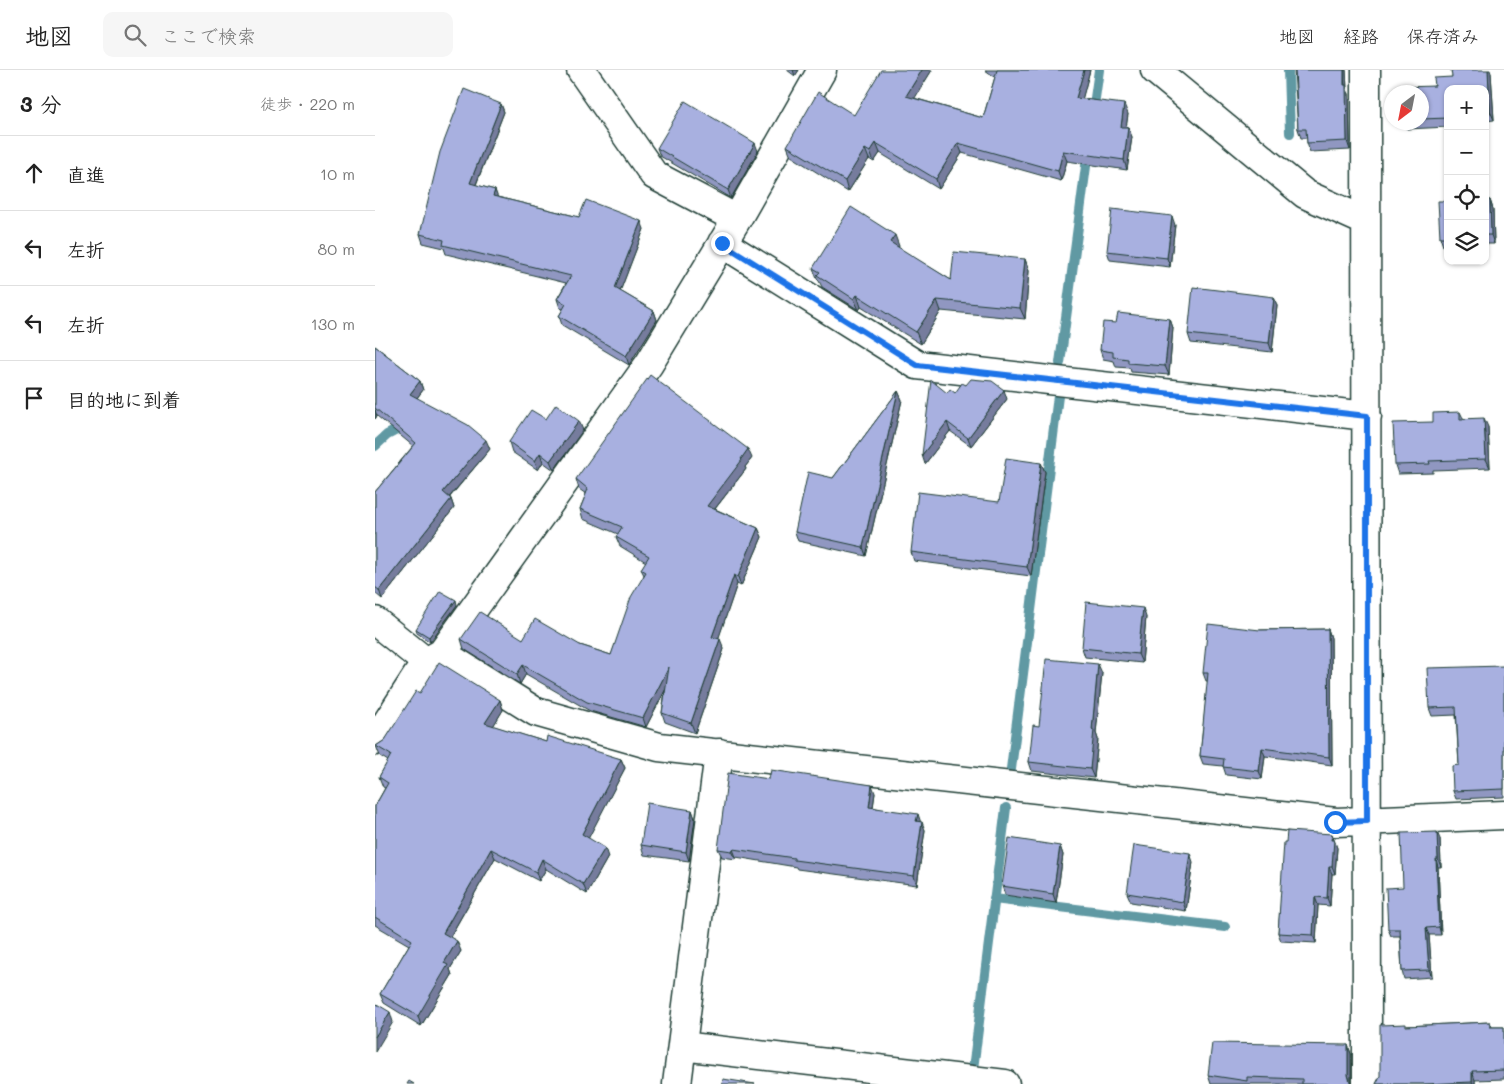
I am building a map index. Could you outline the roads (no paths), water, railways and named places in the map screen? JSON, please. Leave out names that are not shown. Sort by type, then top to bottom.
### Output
[{"type":"street","points":[[581,70],[654,175],[737,218]]},
{"type":"street","points":[[375,740],[649,364],[737,218],[822,70]]},
{"type":"street","points":[[1155,70],[1305,194],[1365,221]]},
{"type":"street","points":[[1366,70],[1367,1084]]},
{"type":"street","points":[[722,243],[917,365],[1367,416]]},
{"type":"street","points":[[375,620],[434,658],[536,712],[659,746],[1335,822],[1504,815]]},
{"type":"street","points":[[677,1084],[719,753]]},
{"type":"street","points":[[682,1046],[1005,1084]]},
{"type":"waterway","points":[[1093,112],[1099,70]]},
{"type":"waterway","points":[[1288,70],[1290,133]]},
{"type":"waterway","points":[[1060,363],[1088,151]]},
{"type":"waterway","points":[[1011,769],[1058,396]]},
{"type":"waterway","points":[[375,446],[387,435],[406,425]]},
{"type":"waterway","points":[[973,1069],[1006,808]]},
{"type":"waterway","points":[[994,899],[1225,927]]}]
